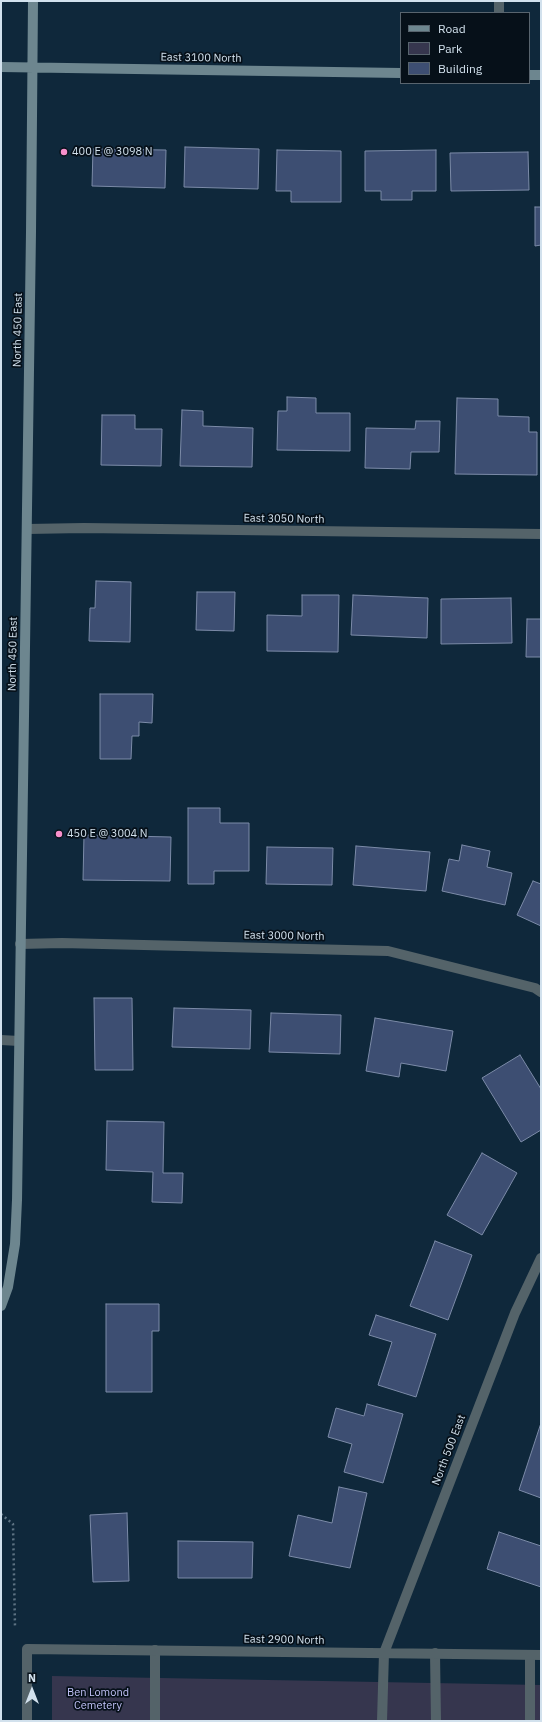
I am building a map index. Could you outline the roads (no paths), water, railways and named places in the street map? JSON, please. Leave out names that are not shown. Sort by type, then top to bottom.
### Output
[{"type":"main road","name":"North 450 East","points":[[1,1306],[8,1287],[15,1244],[17,1200],[32,232],[32,1]]},
{"type":"main road","name":"East 3100 North","points":[[1,67],[400,73]]},
{"type":"main road","points":[[530,75],[541,75]]},
{"type":"street","points":[[499,1],[499,12]]},
{"type":"street","name":"East 3050 North","points":[[27,529],[84,528],[541,534]]},
{"type":"street","name":"East 3000 North","points":[[20,944],[62,943],[388,951],[535,988],[541,992]]},
{"type":"street","points":[[1,1040],[19,1040]]},
{"type":"street","name":"North 500 East","points":[[382,1721],[384,1653],[515,1313],[541,1258]]},
{"type":"street","name":"East 2900 North","points":[[27,1721],[27,1649],[541,1655]]},
{"type":"street","points":[[155,1650],[155,1721]]},
{"type":"street","points":[[435,1653],[436,1721]]},
{"type":"street","points":[[530,1655],[530,1721]]},
{"type":"place","name":"400 E @ 3098 N","points":[[64,152]]},
{"type":"place","name":"450 E @ 3004 N","points":[[59,834]]},
{"type":"park label","name":"Ben Lomond Cemetery","points":[[98,1699]]}]
